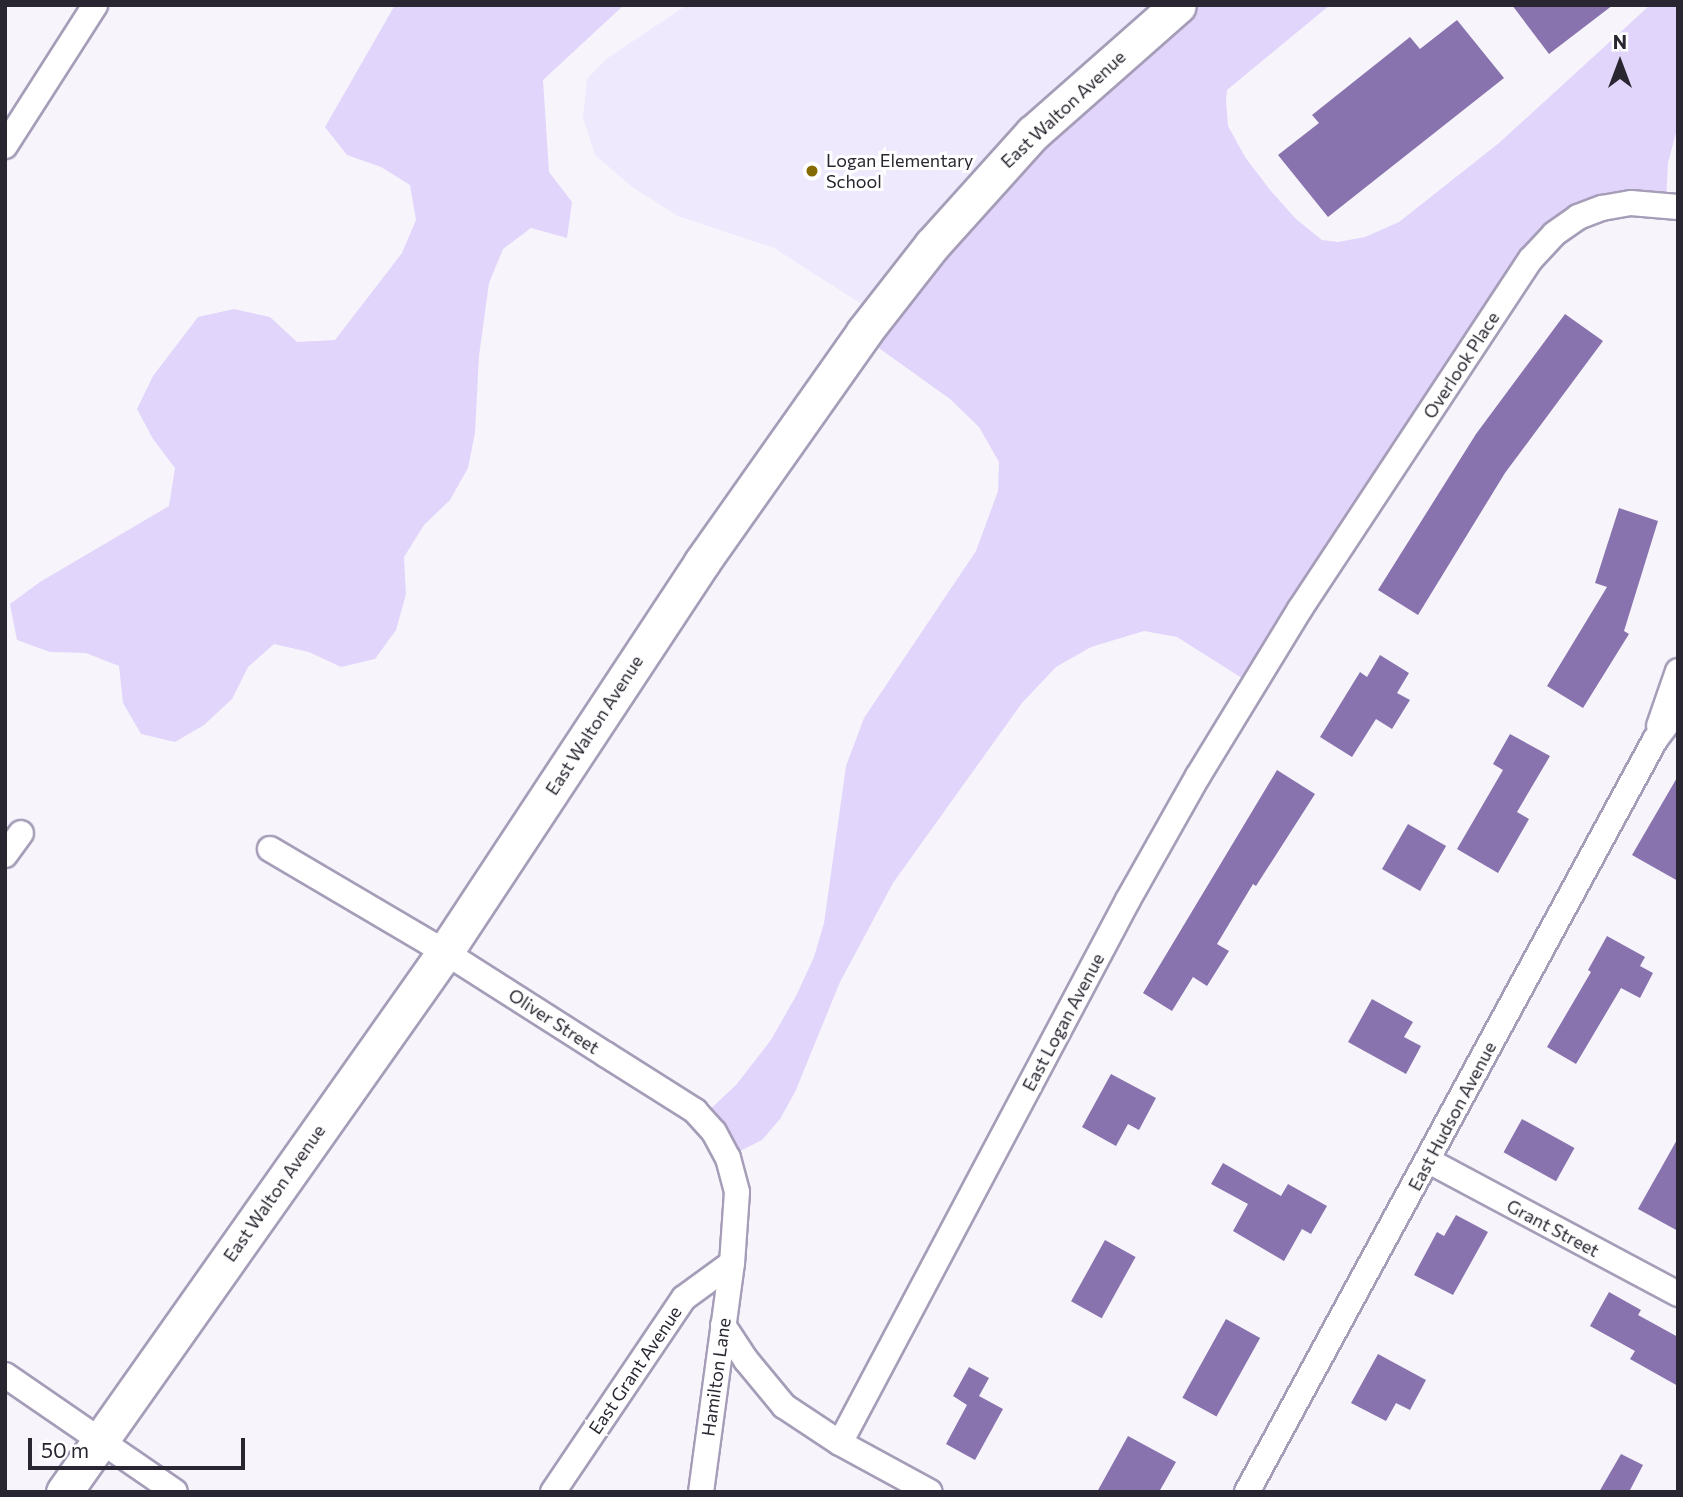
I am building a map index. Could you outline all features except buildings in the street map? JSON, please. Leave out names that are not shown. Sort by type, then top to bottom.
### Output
[{"type":"main road","name":"East Walton Avenue","points":[[64,1492],[445,952],[702,562],[864,331],[932,246],[1033,133],[1178,5]]},
{"type":"street","points":[[5,146],[95,5]]},
{"type":"street","name":"Overlook Place","points":[[1300,609],[1531,258],[1554,234],[1578,217],[1602,208],[1631,204],[1678,207]]},
{"type":"street","name":"East Logan Avenue","points":[[840,1443],[1128,900],[1198,776],[1300,609]]},
{"type":"street","name":"East Hudson Avenue","points":[[1655,740],[1678,671]]},
{"type":"street","name":"East Hudson Avenue","points":[[1247,1492],[1429,1161],[1655,740],[1678,709]]},
{"type":"street","points":[[5,855],[21,833]]},
{"type":"street","name":"Oliver Street","points":[[270,849],[445,952],[695,1111],[728,1158],[737,1192],[732,1262]]},
{"type":"street","name":"Grant Street","points":[[1429,1161],[1678,1294]]},
{"type":"street","name":"Hamilton Lane","points":[[701,1492],[732,1262]]},
{"type":"street","name":"East Grant Avenue","points":[[553,1492],[684,1298],[732,1262]]},
{"type":"street","points":[[723,1325],[746,1360],[784,1406],[840,1443],[930,1492]]},
{"type":"street","points":[[5,1375],[175,1492]]},
{"type":"shaded area","points":[[395,5],[624,5],[543,80],[549,172],[572,202],[567,238],[531,228],[503,249],[489,283],[479,356],[475,433],[468,468],[450,500],[424,525],[404,557],[406,594],[396,630],[375,659],[341,667],[309,652],[274,644],[248,667],[232,699],[204,725],[175,742],[141,734],[123,703],[119,666],[86,653],[50,652],[17,640],[10,604],[40,582],[169,506],[175,468],[153,439],[137,409],[153,376],[198,317],[234,309],[270,317],[297,342],[335,340],[402,253],[416,220],[410,185],[381,167],[347,155],[325,127]]},
{"type":"shaded area","name":"Logan Elementary School","points":[[687,5],[1185,5],[891,323],[774,248],[678,216],[632,187],[595,155],[583,118],[587,79],[606,59]]},
{"type":"shaded area","points":[[1186,5],[1330,5],[1227,90],[1226,101],[1228,126],[1245,157],[1270,190],[1296,219],[1322,240],[1338,242],[1365,237],[1399,222],[1499,143],[1650,5],[1678,5],[1678,125],[1668,163],[1666,203],[1632,203],[1554,234],[1253,685],[1177,637],[1144,631],[1091,647],[1056,667],[1022,703],[893,883],[840,982],[795,1092],[780,1119],[762,1140],[732,1155],[705,1114],[736,1085],[771,1040],[797,994],[814,957],[824,923],[846,766],[864,718],[976,551],[998,491],[999,462],[979,427],[950,399],[876,346],[938,257],[990,193]]},
{"type":"place","name":"Logan Elementary School","points":[[812,171]]}]
